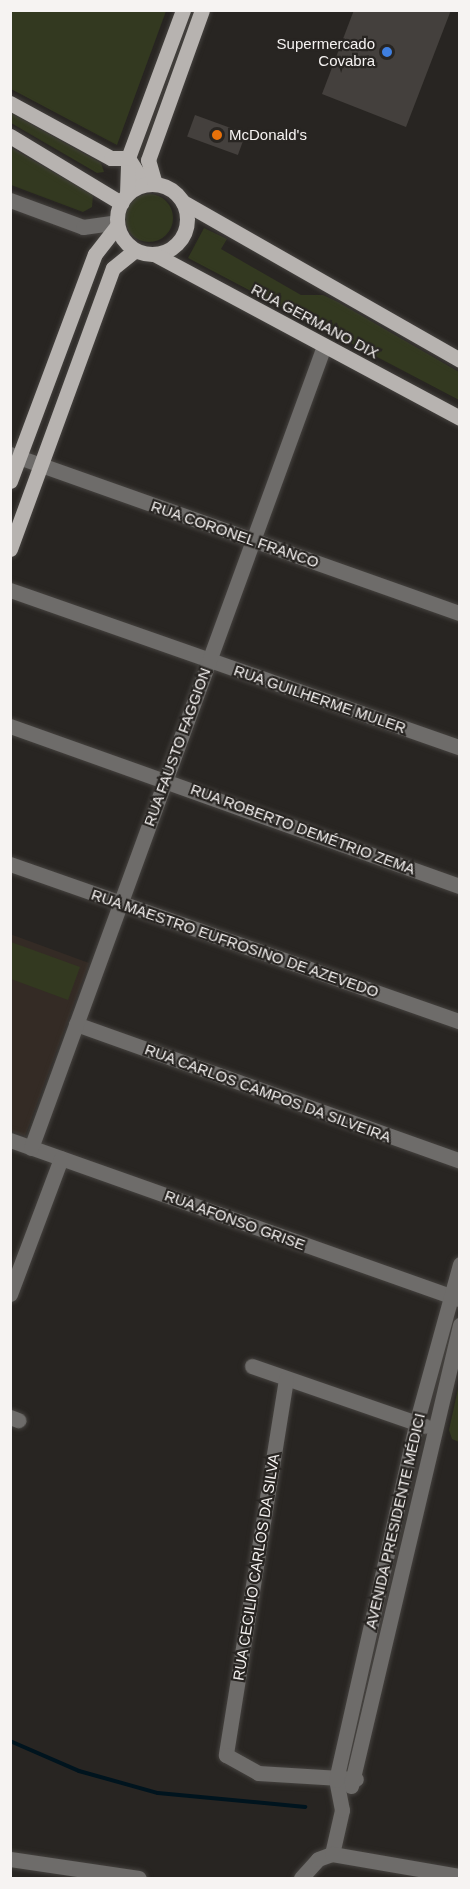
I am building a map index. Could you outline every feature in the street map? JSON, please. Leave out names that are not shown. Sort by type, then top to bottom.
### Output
[{"type":"main road","points":[[10,481],[15,456],[95,254],[117,224],[124,198],[128,158],[183,10]]},
{"type":"main road","points":[[150,184],[148,160],[202,10]]},
{"type":"main road","points":[[10,103],[111,158],[128,158],[150,184],[171,189],[183,202],[459,360]]},
{"type":"main road","points":[[10,135],[124,198]]},
{"type":"main road","points":[[124,198],[150,184]]},
{"type":"main road","points":[[117,224],[135,250],[154,254],[166,251],[183,236],[187,213],[183,202]]},
{"type":"main road","points":[[10,549],[113,268],[135,250]]},
{"type":"main road","name":"RUA GERMANO DIX","points":[[154,254],[459,418]]},
{"type":"street","points":[[10,200],[83,226],[117,224]]},
{"type":"street","name":"RUA FAUSTO FAGGION","points":[[31,1148],[324,346]]},
{"type":"street","name":"RUA CORONEL FRANCO","points":[[15,456],[459,613]]},
{"type":"street","name":"RUA GUILHERME MULER","points":[[10,590],[459,748]]},
{"type":"street","name":"RUA ROBERTO DEMÉTRIO ZEMA","points":[[10,726],[459,886]]},
{"type":"street","name":"RUA MAESTRO EUFROSINO DE AZEVEDO","points":[[10,864],[459,1022]]},
{"type":"street","name":"RUA CARLOS CAMPOS DA SILVEIRA","points":[[76,1024],[459,1161]]},
{"type":"street","name":"RUA AFONSO GRISE","points":[[10,1140],[453,1298]]},
{"type":"street","points":[[10,1294],[60,1158]]},
{"type":"street","name":"AVENIDA PRESIDENTE MÉDICI","points":[[336,1780],[416,1424],[433,1355],[453,1298],[459,1264]]},
{"type":"street","name":"AVENIDA PRESIDENTE MÉDICI","points":[[340,1808],[356,1779],[459,1325]]},
{"type":"street","points":[[433,1355],[451,1360]]},
{"type":"street","points":[[252,1366],[434,1429]]},
{"type":"street","name":"RUA CECILIO CARLOS DA SILVA","points":[[286,1379],[226,1755],[258,1773],[336,1780]]},
{"type":"street","points":[[390,1546],[408,1550]]},
{"type":"street","points":[[332,1854],[340,1808],[336,1780],[356,1779]]},
{"type":"street","points":[[301,1878],[318,1859],[332,1854],[459,1876]]},
{"type":"street","points":[[10,1859],[139,1878]]},
{"type":"shaded area","points":[[10,934],[89,963],[25,1136],[11,1131]]},
{"type":"green space","points":[[11,10],[166,11],[117,145],[11,89]]},
{"type":"green space","points":[[11,113],[101,163],[104,172],[97,173],[11,123]]},
{"type":"green space","points":[[10,147],[93,195],[92,207],[83,212],[11,185]]},
{"type":"green space","points":[[149,194],[166,201],[173,218],[166,235],[149,242],[132,235],[125,218],[132,201]]},
{"type":"green space","points":[[204,228],[227,239],[221,249],[301,295],[323,295],[338,302],[459,372],[459,400],[188,258]]},
{"type":"green space","points":[[11,942],[80,967],[68,1000],[11,979]]},
{"type":"green space","points":[[459,1384],[459,1442],[452,1439],[449,1430]]},
{"type":"building","name":"Supermercado Covabra","points":[[354,10],[451,10],[406,127],[322,94]]},
{"type":"building","name":"McDonald's","points":[[195,115],[246,133],[238,155],[187,137]]},
{"type":"waterway","points":[[10,1741],[79,1771],[158,1793],[305,1807]]},
{"type":"place","name":"Supermercado Covabra","points":[[387,52]]},
{"type":"place","name":"McDonald's","points":[[217,135]]}]
